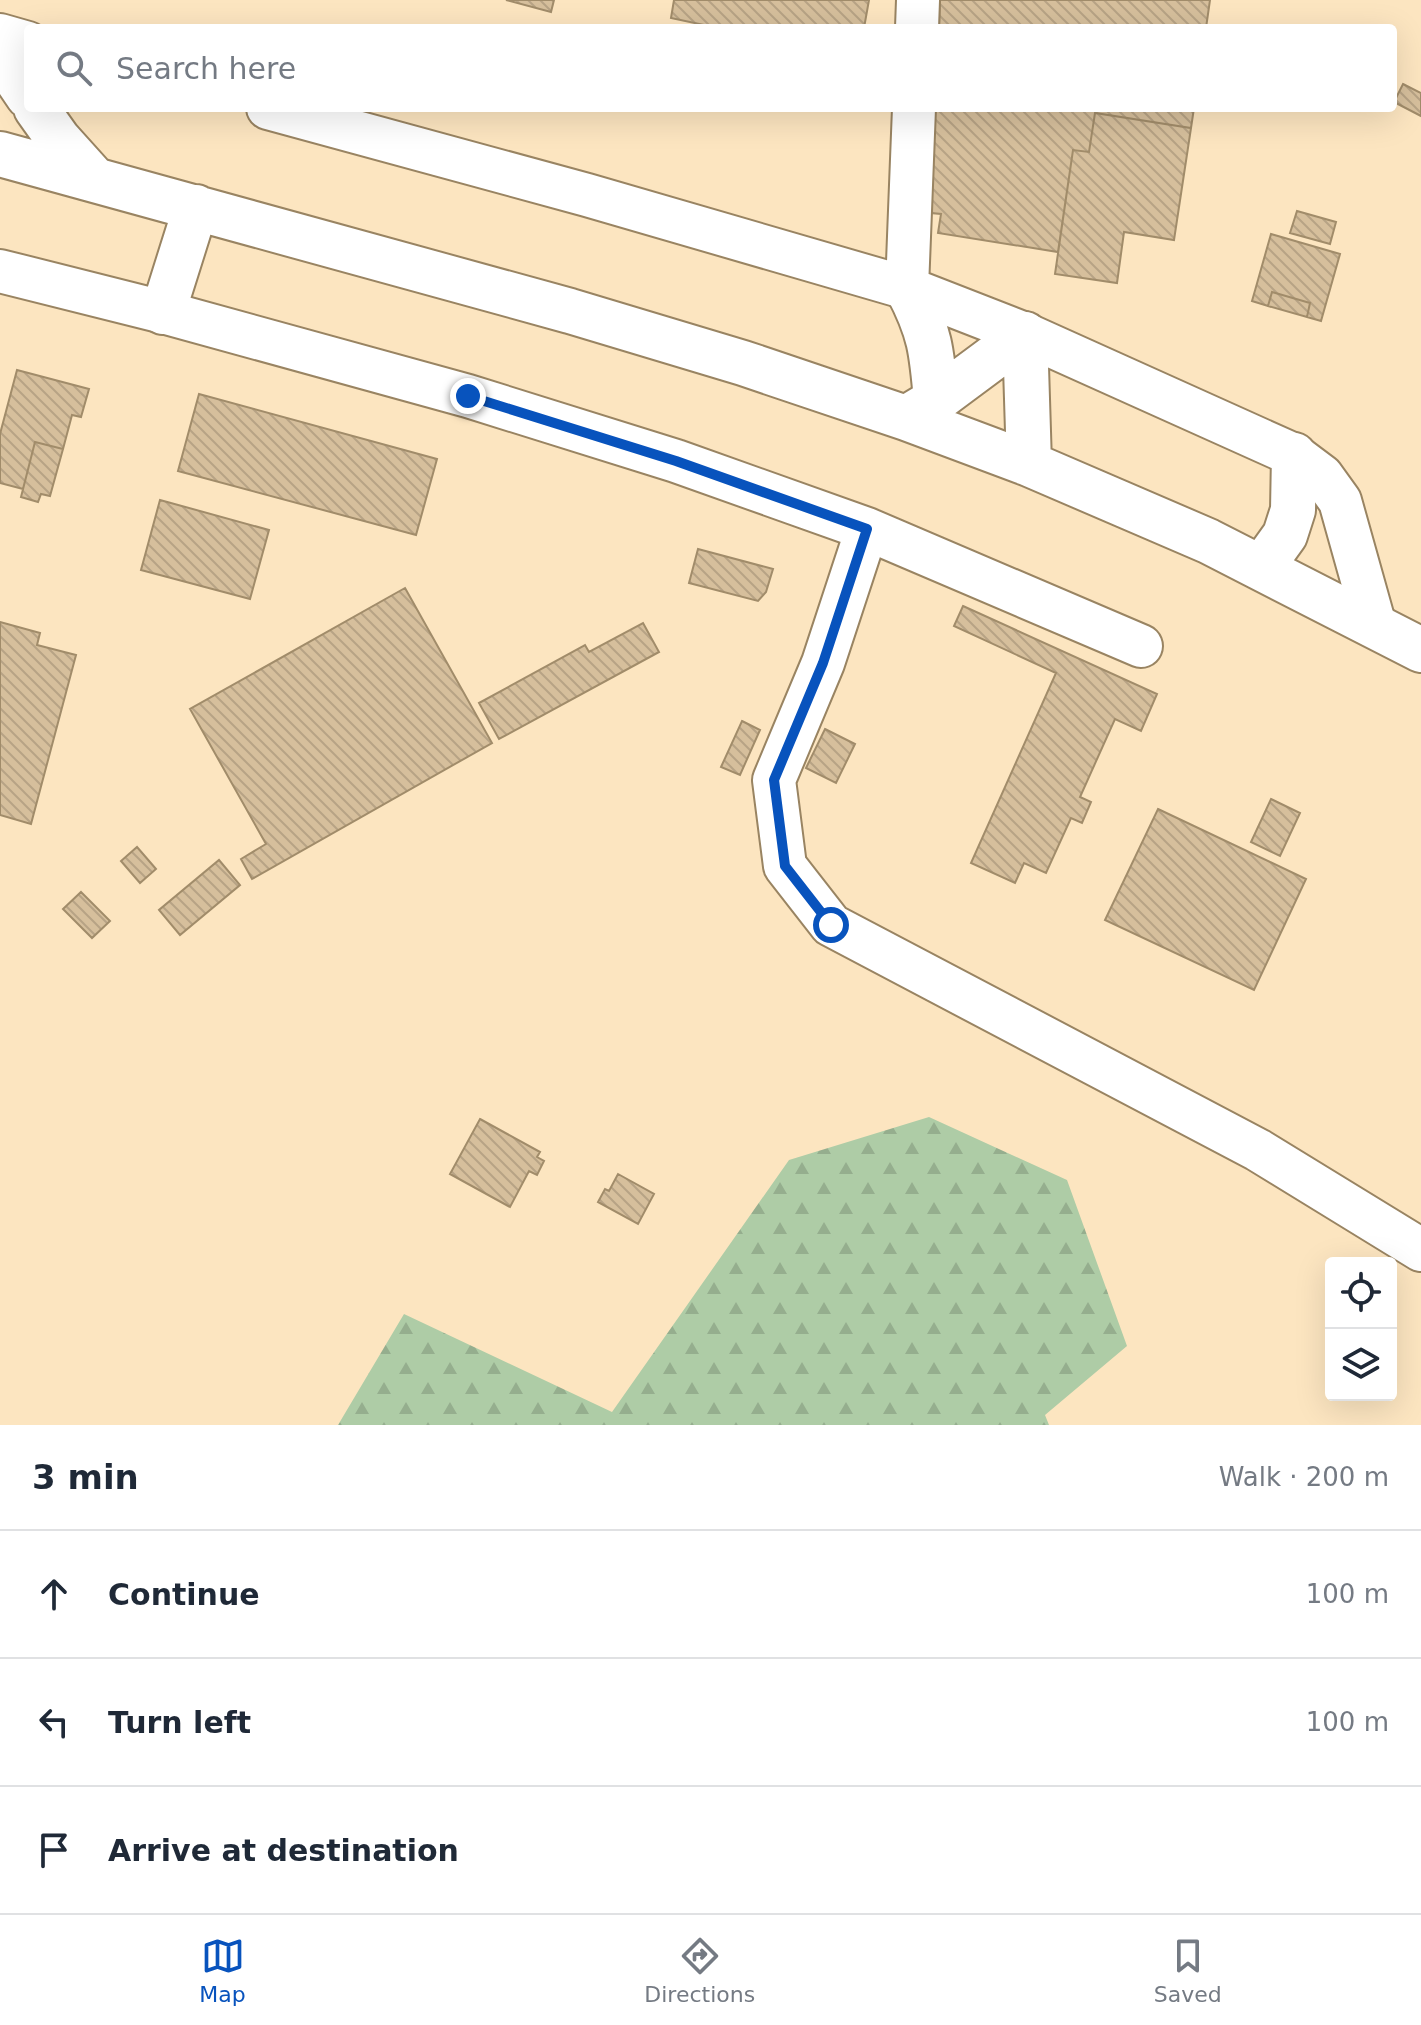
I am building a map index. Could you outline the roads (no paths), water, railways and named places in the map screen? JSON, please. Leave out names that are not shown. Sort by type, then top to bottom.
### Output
[{"type":"highway","points":[[0,55],[24,90]]},
{"type":"highway","points":[[39,112],[94,179]]},
{"type":"highway","points":[[0,154],[570,311],[743,363],[921,409],[1029,464],[1262,567],[1421,650]]},
{"type":"highway","points":[[163,312],[196,207]]},
{"type":"highway","points":[[907,288],[924,320],[932,346],[921,409]]},
{"type":"highway","points":[[921,409],[1025,334]]},
{"type":"highway","points":[[1025,334],[1029,464]]},
{"type":"highway","points":[[1262,567],[1285,535],[1293,510],[1294,455]]},
{"type":"street","points":[[917,24],[918,0]]},
{"type":"street","points":[[0,35],[24,42]]},
{"type":"street","points":[[283,112],[602,199],[907,288],[1025,334],[1294,455],[1322,476],[1340,501],[1375,626]]},
{"type":"street","points":[[907,288],[914,112]]},
{"type":"street","points":[[0,271],[163,312],[483,400],[676,461],[867,529],[1141,646]]},
{"type":"street","points":[[867,529],[823,663],[774,780],[785,866],[803,890],[831,925],[1258,1150],[1421,1250]]}]
